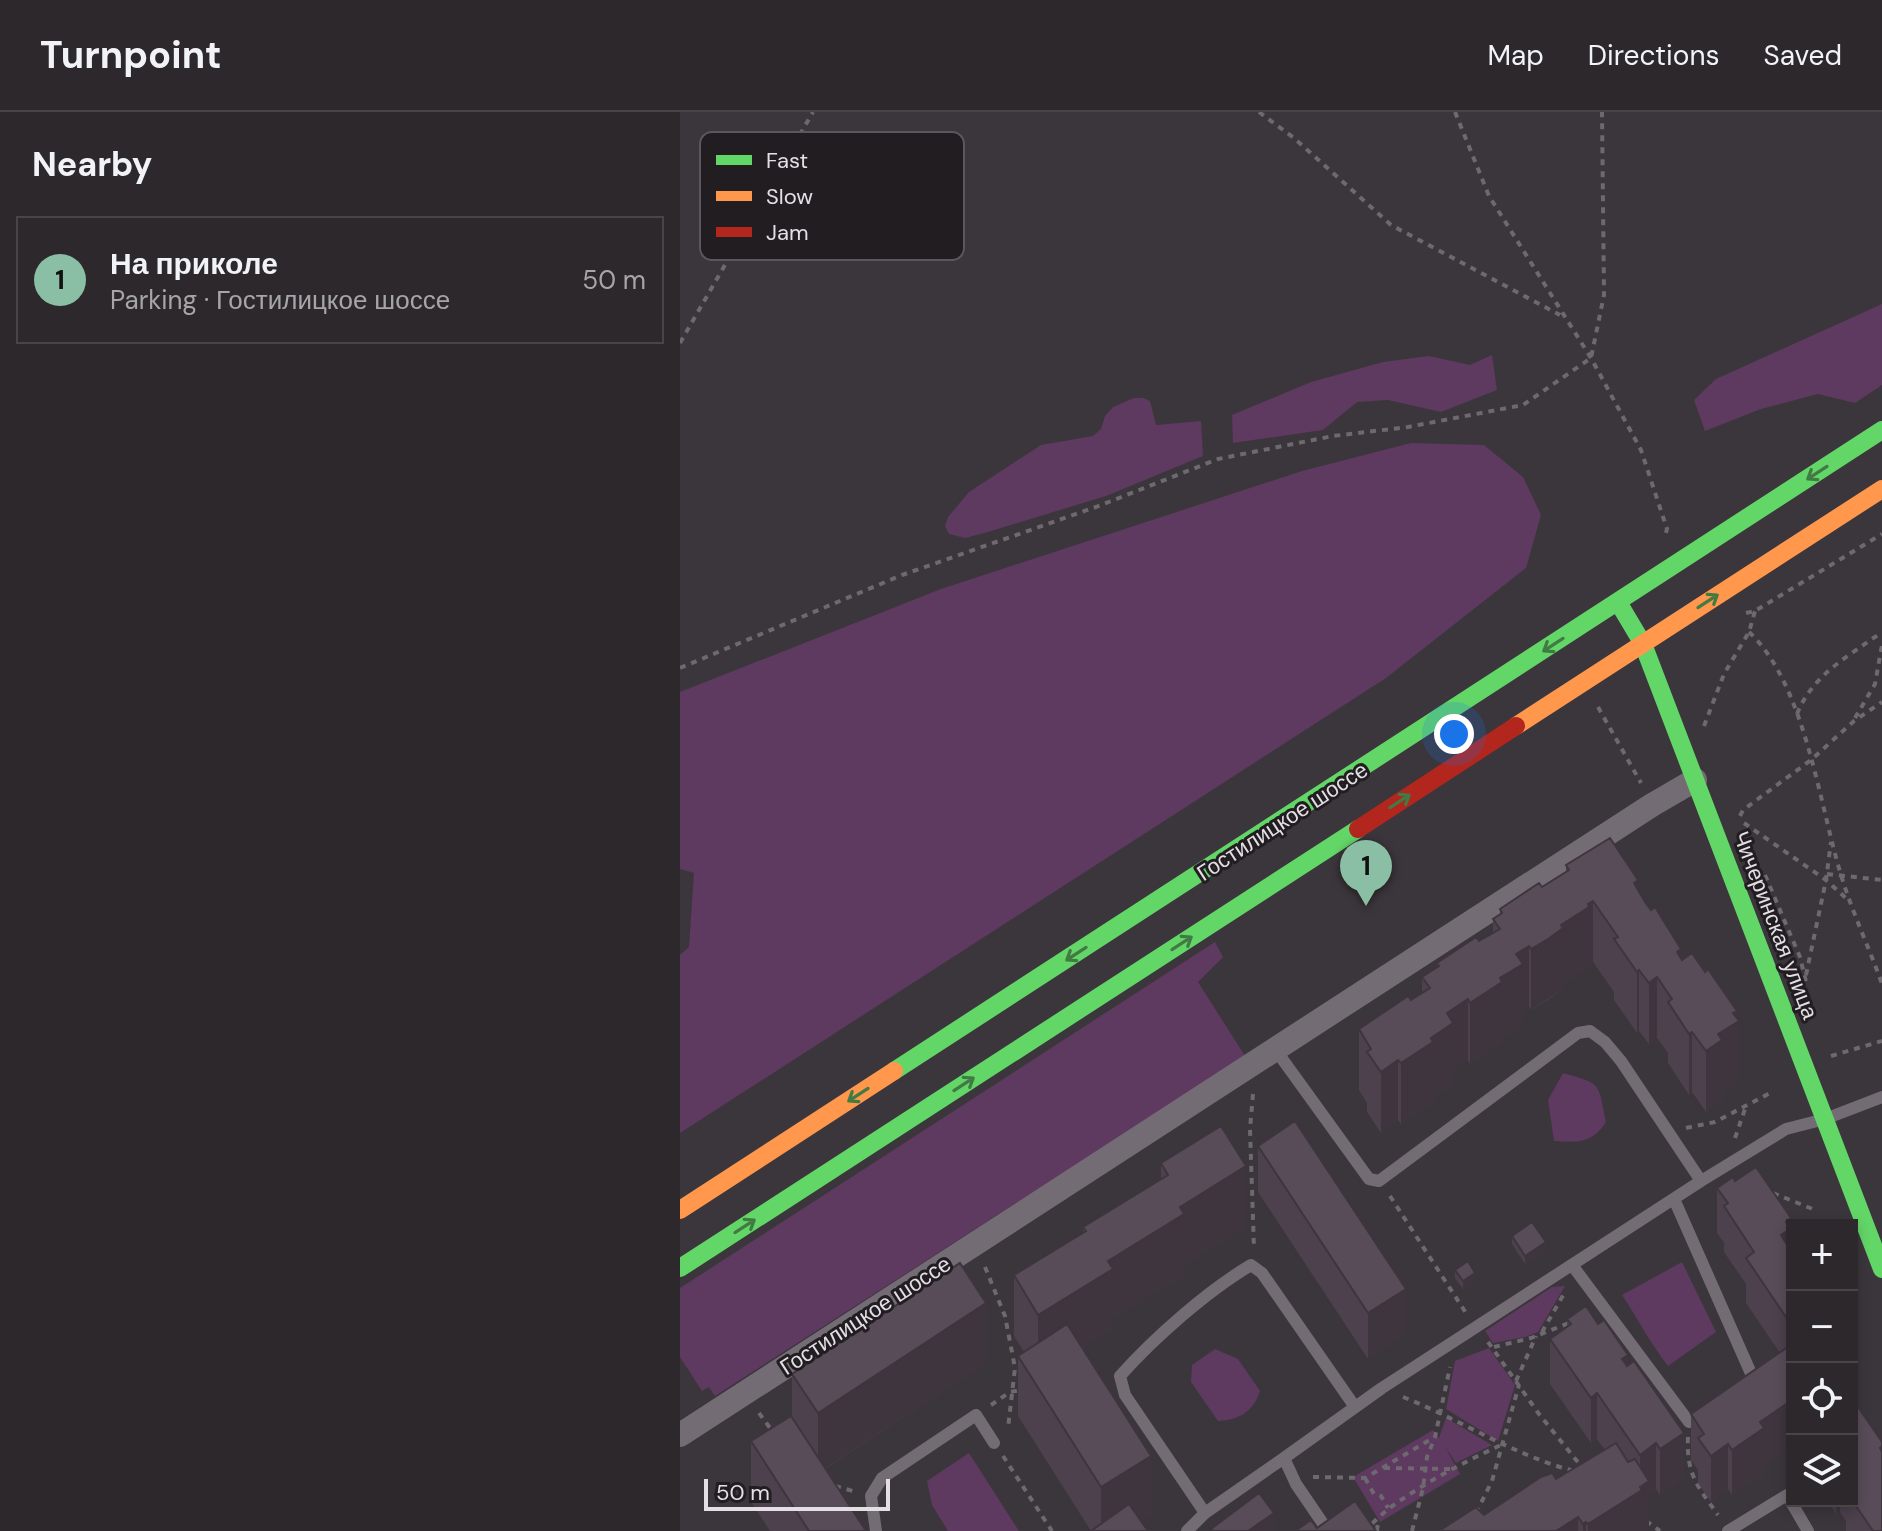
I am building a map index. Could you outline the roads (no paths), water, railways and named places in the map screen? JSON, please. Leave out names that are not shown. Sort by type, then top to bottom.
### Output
[{"type":"street","name":"Гостилицкое шоссе","points":[[680,1210],[1882,430]]},
{"type":"street","points":[[680,1268],[1882,489]]},
{"type":"street","name":"Чичеринская улица","points":[[1618,602],[1643,644],[1882,1269]]},
{"type":"street","name":"Гостилицкое шоссе","points":[[680,1435],[1695,780]]},
{"type":"lane","points":[[1275,1049],[1369,1179],[1379,1181],[1578,1033],[1590,1031],[1605,1042],[1621,1061],[1701,1181]]},
{"type":"lane","points":[[1187,1531],[1205,1513],[1382,1388],[1701,1181],[1786,1129],[1825,1119],[1882,1097]]},
{"type":"lane","points":[[1674,1199],[1753,1378],[1727,1396]]},
{"type":"lane","points":[[1205,1513],[1125,1395],[1120,1376],[1136,1358],[1230,1278],[1251,1265],[1262,1273],[1355,1407]]},
{"type":"lane","points":[[1572,1265],[1689,1422],[1715,1405]]},
{"type":"lane","points":[[876,1531],[871,1496],[882,1478],[976,1415],[1000,1445]]},
{"type":"lane","points":[[1284,1458],[1296,1484],[1328,1531]]},
{"type":"lane","points":[[1729,1531],[1787,1495],[1808,1531]]},
{"type":"place","name":"На приколе","points":[[1366,906]]}]
